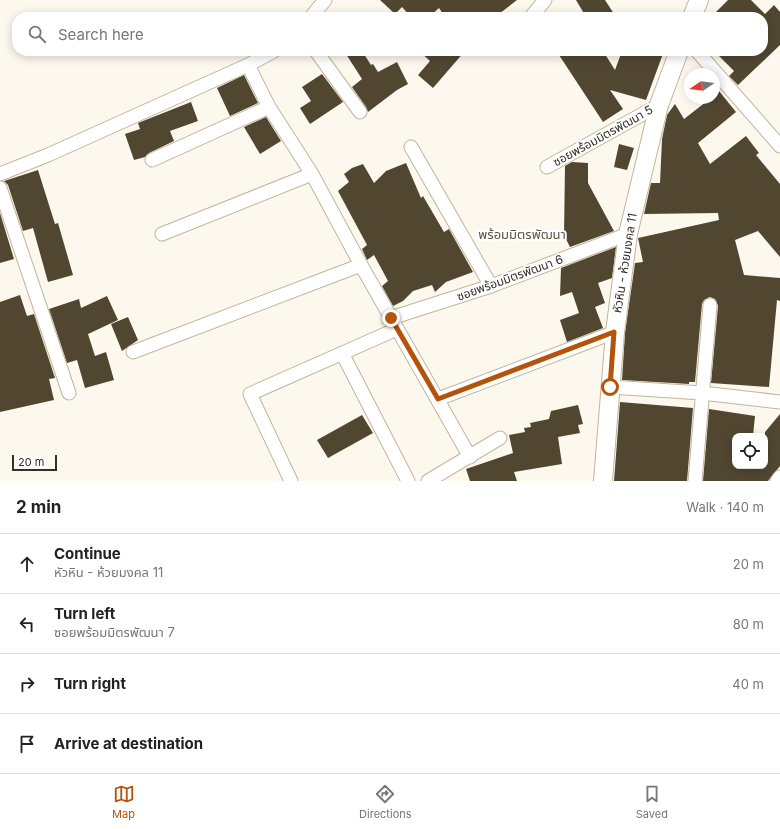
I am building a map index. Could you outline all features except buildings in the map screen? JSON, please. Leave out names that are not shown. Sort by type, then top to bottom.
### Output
[{"type":"street","points":[[315,12],[325,0]]},
{"type":"street","points":[[535,12],[545,0]]},
{"type":"street","points":[[694,12],[699,0]]},
{"type":"street","points":[[0,174],[48,155],[248,66],[265,56]]},
{"type":"street","points":[[320,56],[360,112]]},
{"type":"street","name":"หัวหิน - ห้วยมงคล 11","points":[[603,481],[614,332],[628,234],[658,105],[677,56]]},
{"type":"street","points":[[701,56],[780,146]]},
{"type":"street","points":[[248,66],[270,107],[312,174],[361,265],[470,457]]},
{"type":"street","name":"ซอยพร้อมมิตรพัฒนา 5","points":[[547,167],[658,105]]},
{"type":"street","points":[[152,160],[270,107]]},
{"type":"street","points":[[411,147],[491,286]]},
{"type":"street","points":[[162,234],[312,174]]},
{"type":"street","points":[[0,188],[69,393]]},
{"type":"street","name":"ซอยพร้อมมิตรพัฒนา 6","points":[[291,481],[250,394],[342,353],[394,324],[628,234]]},
{"type":"street","points":[[134,352],[361,265]]},
{"type":"street","points":[[695,481],[710,305]]},
{"type":"street","points":[[438,399],[614,332]]},
{"type":"street","points":[[342,353],[408,481]]},
{"type":"street","points":[[610,387],[702,393],[780,402]]},
{"type":"street","points":[[428,481],[500,438]]},
{"type":"street","points":[[777,481],[780,477]]},
{"type":"district","name":"พร้อมมิตรพัฒนา","points":[[522,234]]},
{"type":"route","points":[[391,318],[438,399],[614,332],[610,387]]}]
